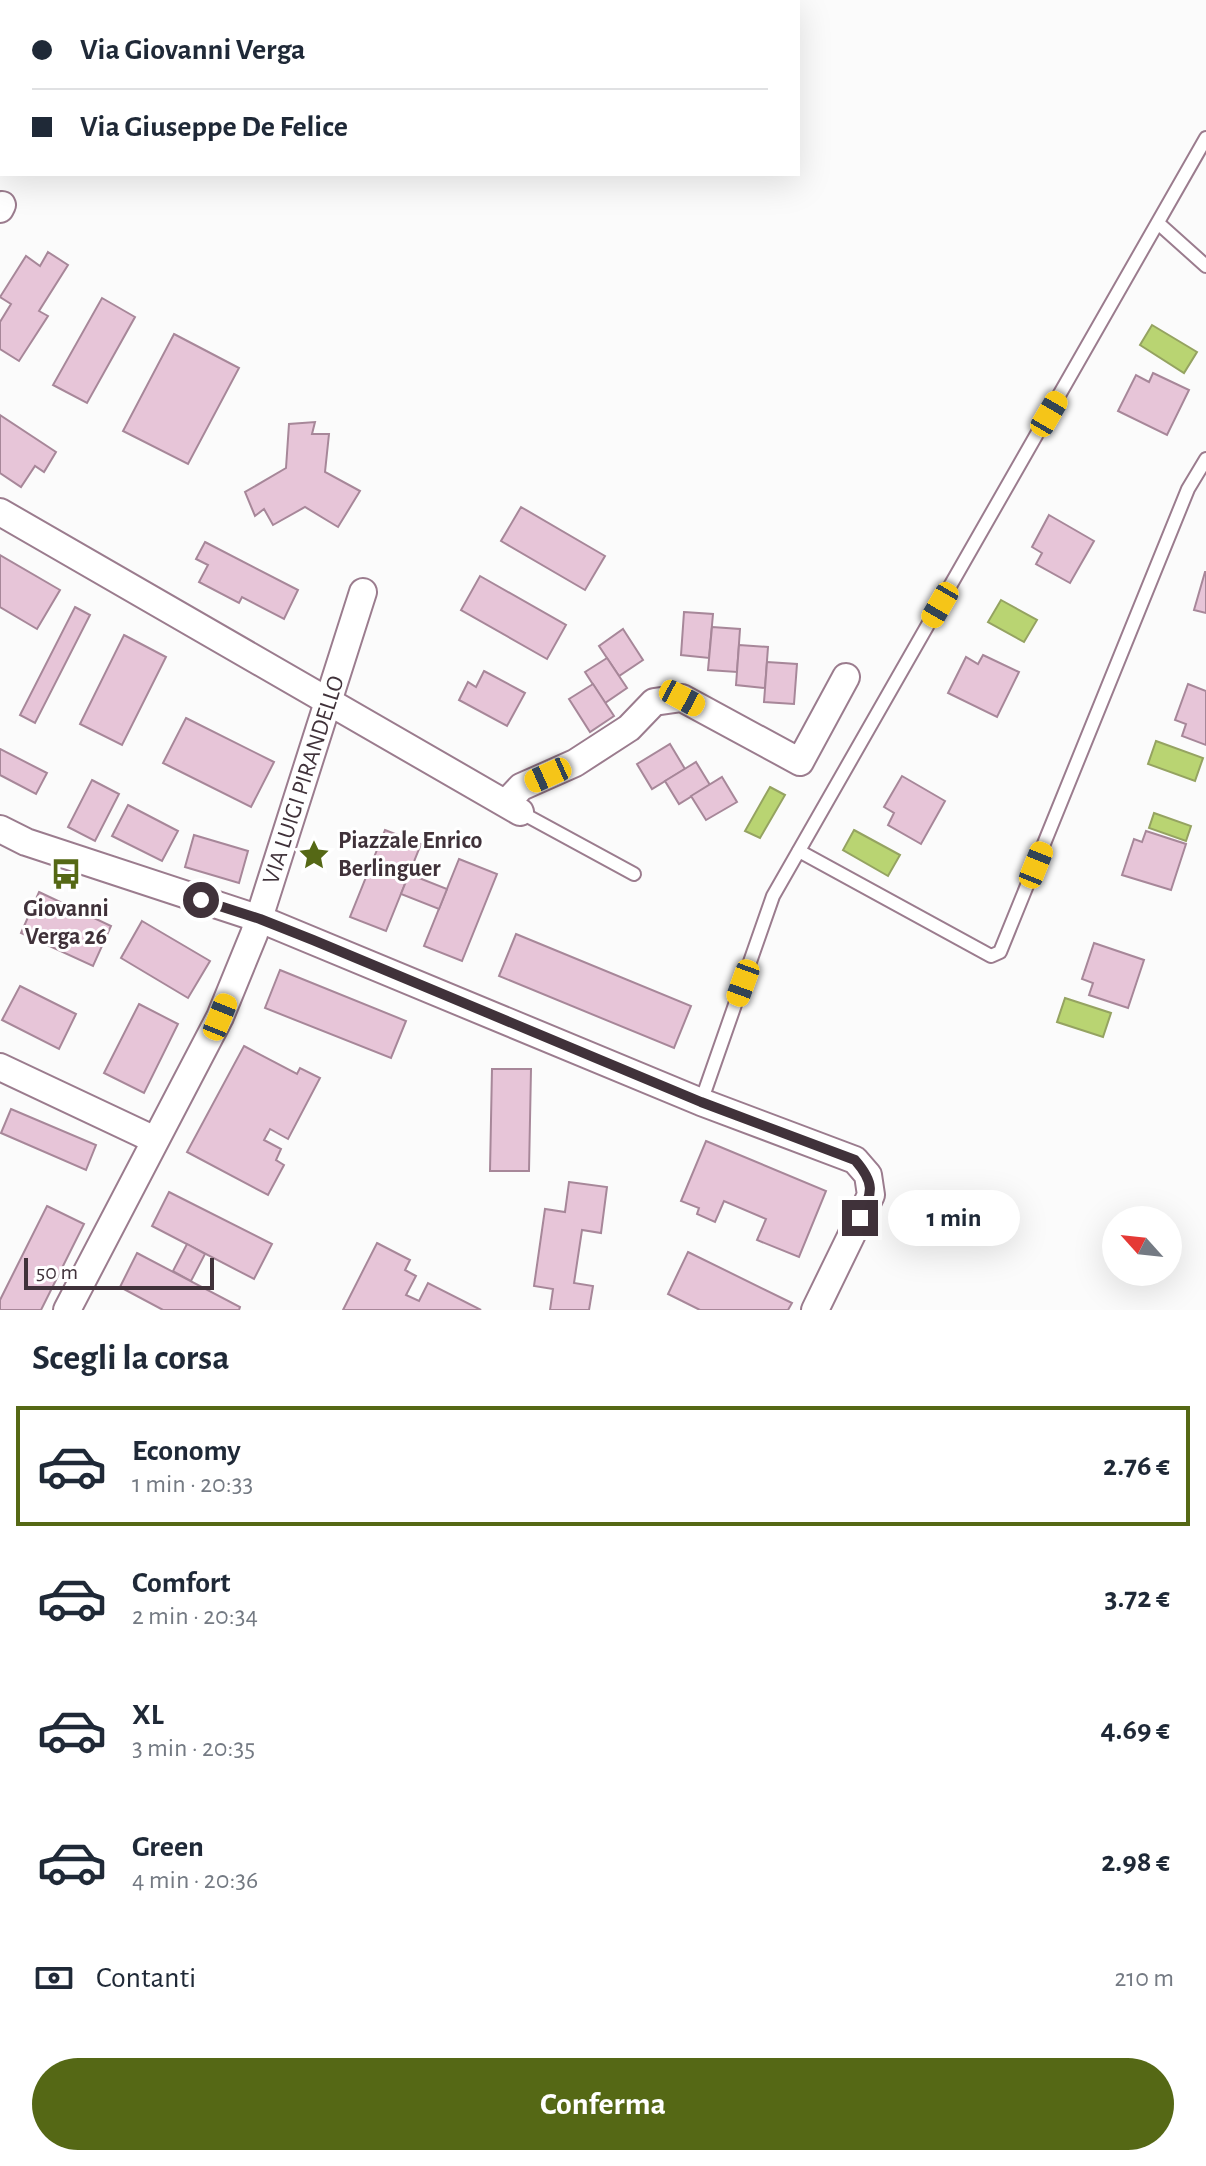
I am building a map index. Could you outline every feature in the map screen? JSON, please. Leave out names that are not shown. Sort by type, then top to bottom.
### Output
[{"type":"street","points":[[0,512],[513,808],[521,787],[575,763],[629,728],[654,702],[682,698],[800,762],[846,677]]},
{"type":"street","name":"VIA LUIGI PIRANDELLO","points":[[67,1310],[220,1017],[260,919],[363,592]]},
{"type":"street","points":[[0,829],[26,842],[260,919],[701,1102],[855,1160],[868,1175],[871,1195],[815,1310]]},
{"type":"street","points":[[0,1067],[155,1140]]},
{"type":"lane","points":[[701,1102],[773,896],[1206,138]]},
{"type":"lane","points":[[1158,223],[1206,266]]},
{"type":"lane","points":[[799,851],[991,956],[1000,952],[1188,489],[1206,459]]},
{"type":"lane","points":[[513,808],[634,874]]},
{"type":"shaded area","points":[[1152,325],[1197,352],[1184,373],[1140,345]]},
{"type":"shaded area","points":[[1001,600],[1037,620],[1024,642],[988,622]]},
{"type":"shaded area","points":[[1156,741],[1203,758],[1195,781],[1148,764]]},
{"type":"shaded area","points":[[770,787],[785,795],[760,838],[745,831]]},
{"type":"shaded area","points":[[1154,813],[1191,826],[1186,841],[1149,828]]},
{"type":"shaded area","points":[[854,830],[900,855],[888,876],[843,850]]},
{"type":"shaded area","points":[[1065,998],[1111,1013],[1103,1037],[1057,1022]]},
{"type":"building","points":[[48,252],[68,265],[39,311],[48,316],[19,361],[0,349],[0,322],[11,304],[0,297],[26,256],[40,266]]},
{"type":"building","points":[[102,298],[135,317],[87,403],[53,385]]},
{"type":"building","points":[[174,334],[239,368],[188,464],[123,431]]},
{"type":"building","points":[[1153,373],[1189,390],[1167,435],[1118,411],[1136,375],[1149,382]]},
{"type":"building","points":[[0,415],[56,452],[44,472],[35,466],[21,487],[0,473]]},
{"type":"building","points":[[315,422],[312,434],[329,434],[325,472],[360,491],[338,527],[305,507],[273,525],[264,509],[255,516],[245,492],[286,468],[289,424]]},
{"type":"building","points":[[521,507],[605,556],[585,590],[501,541]]},
{"type":"building","points":[[1049,515],[1094,541],[1070,583],[1036,564],[1042,553],[1032,547]]},
{"type":"building","points":[[205,542],[298,590],[284,619],[242,597],[239,603],[199,582],[208,565],[196,559]]},
{"type":"building","points":[[0,555],[60,590],[37,629],[0,607]]},
{"type":"building","points":[[1206,572],[1206,613],[1194,610]]},
{"type":"building","points":[[480,576],[566,625],[547,659],[461,610]]},
{"type":"building","points":[[75,607],[90,615],[35,723],[20,715]]},
{"type":"building","points":[[684,612],[713,614],[709,658],[681,655]]},
{"type":"building","points":[[712,627],[740,629],[737,672],[708,670]]},
{"type":"building","points":[[623,629],[643,660],[619,676],[599,646]]},
{"type":"building","points":[[124,635],[166,657],[122,745],[80,724]]},
{"type":"building","points":[[739,645],[768,647],[765,688],[736,685]]},
{"type":"building","points":[[983,655],[1019,672],[997,717],[948,693],[966,657],[978,664]]},
{"type":"building","points":[[607,658],[627,688],[605,703],[585,672]]},
{"type":"building","points":[[767,662],[797,664],[794,704],[764,702]]},
{"type":"building","points":[[484,671],[525,693],[507,726],[459,700],[468,682],[476,687]]},
{"type":"building","points":[[593,684],[614,716],[590,732],[569,699]]},
{"type":"building","points":[[1188,684],[1206,691],[1206,745],[1182,736],[1186,724],[1175,720]]},
{"type":"building","points":[[186,718],[274,762],[251,807],[163,763]]},
{"type":"building","points":[[670,744],[685,769],[652,789],[637,764]]},
{"type":"building","points":[[0,749],[47,773],[36,794],[0,775]]},
{"type":"building","points":[[696,762],[710,785],[679,804],[665,781]]},
{"type":"building","points":[[902,776],[945,801],[921,844],[888,825],[894,813],[884,807]]},
{"type":"building","points":[[722,777],[737,802],[706,820],[691,796]]},
{"type":"building","points":[[92,780],[119,794],[95,841],[68,827]]},
{"type":"building","points":[[128,805],[178,831],[162,861],[112,836]]},
{"type":"building","points":[[385,830],[421,844],[386,931],[350,917]]},
{"type":"building","points":[[1146,831],[1186,844],[1171,890],[1122,875],[1134,839],[1142,842]]},
{"type":"building","points":[[194,835],[248,851],[239,883],[185,867]]},
{"type":"building","points":[[459,859],[497,874],[462,961],[424,946]]},
{"type":"building","points":[[409,874],[447,889],[439,909],[401,894]]},
{"type":"building","points":[[39,892],[111,926],[93,966],[21,933]]},
{"type":"building","points":[[142,921],[210,961],[188,998],[121,958]]},
{"type":"building","points":[[516,934],[691,1006],[674,1048],[499,976]]},
{"type":"building","points":[[1094,943],[1144,960],[1128,1008],[1089,995],[1093,983],[1082,979]]},
{"type":"building","points":[[280,970],[406,1021],[391,1058],[265,1008]]},
{"type":"building","points":[[20,986],[76,1014],[59,1049],[2,1020]]},
{"type":"building","points":[[139,1004],[178,1024],[144,1093],[104,1073]]},
{"type":"building","points":[[244,1046],[297,1074],[300,1068],[320,1078],[288,1139],[270,1129],[264,1140],[281,1149],[276,1160],[284,1165],[268,1195],[187,1152]]},
{"type":"building","points":[[492,1069],[531,1069],[529,1171],[490,1171]]},
{"type":"building","points":[[11,1109],[96,1145],[86,1170],[1,1133]]},
{"type":"building","points":[[706,1141],[826,1191],[799,1257],[757,1240],[766,1219],[724,1201],[715,1222],[697,1214],[699,1208],[681,1201]]},
{"type":"building","points":[[569,1182],[607,1187],[601,1233],[582,1230],[574,1283],[593,1286],[589,1310],[550,1310],[553,1289],[534,1286],[545,1209],[565,1212]]},
{"type":"building","points":[[169,1192],[272,1244],[254,1279],[152,1226]]},
{"type":"building","points":[[47,1206],[84,1224],[41,1310],[0,1310],[0,1300]]},
{"type":"building","points":[[377,1243],[410,1260],[405,1270],[416,1276],[406,1295],[419,1301],[428,1283],[481,1310],[343,1310]]},
{"type":"building","points":[[187,1244],[205,1254],[191,1281],[173,1271]]},
{"type":"building","points":[[688,1252],[792,1303],[788,1310],[700,1310],[668,1294]]},
{"type":"building","points":[[137,1253],[240,1307],[239,1310],[163,1310],[120,1287]]},
{"type":"place","name":"Piazzale Enrico Berlinguer","points":[[314,855]]},
{"type":"place","name":"Giovanni Verga 26","points":[[66,874]]},
{"type":"route","points":[[201,900],[313,940],[701,1102],[855,1160],[868,1175],[871,1195],[860,1218]]}]
